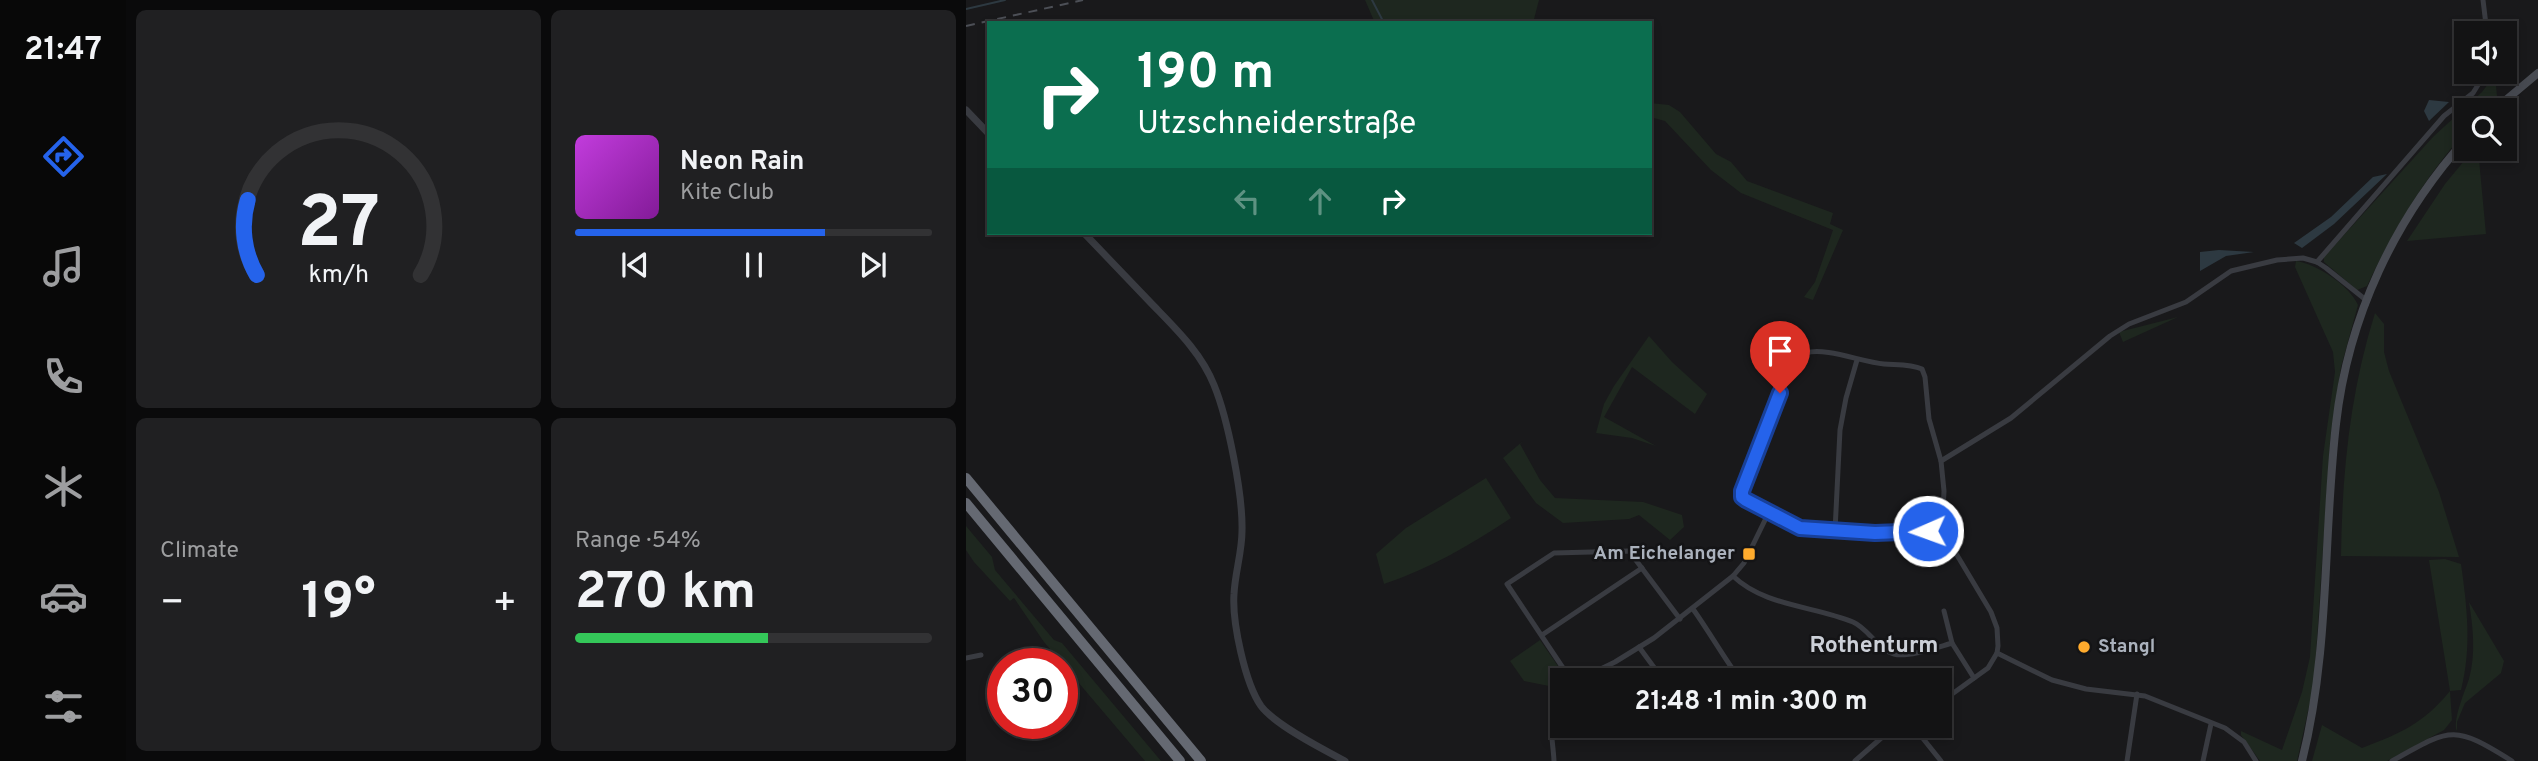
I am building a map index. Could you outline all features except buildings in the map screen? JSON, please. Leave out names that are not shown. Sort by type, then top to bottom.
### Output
[{"type":"highway","points":[[966,478],[1201,761]]},
{"type":"highway","points":[[966,503],[1180,761]]},
{"type":"main road","points":[[2508,98],[2538,73]]},
{"type":"main road","points":[[2302,761],[2319,677],[2336,421],[2347,364],[2366,300],[2383,261],[2404,222],[2432,180],[2454,153]]},
{"type":"street","points":[[2483,0],[2486,21]]},
{"type":"street","points":[[2317,262],[2444,116],[2473,93],[2479,84]]},
{"type":"street","points":[[966,110],[987,132]]},
{"type":"street","points":[[1086,235],[1190,344],[1214,385],[1229,441],[1242,518],[1234,620],[1257,699],[1277,721],[1345,761]]},
{"type":"street","points":[[1941,461],[2011,418],[2118,331],[2144,317],[2186,302],[2231,271],[2289,258],[2303,258],[2317,262],[2366,300]]},
{"type":"street","points":[[1942,530],[1875,533],[1800,528],[1742,497],[1790,367],[1796,358],[1808,352],[1822,352],[1857,360],[1915,366],[1922,369],[1926,377],[1932,432],[1941,461],[1944,491],[1942,530],[1994,620],[1997,653],[1988,668],[1952,694]]},
{"type":"street","points":[[1835,531],[1840,430],[1857,360]]},
{"type":"street","points":[[1600,668],[1639,647],[1680,619],[1733,576],[1744,563],[1769,512]]},
{"type":"street","points":[[1561,668],[1507,584],[1545,557],[1563,552],[1629,551],[1680,619]]},
{"type":"street","points":[[1542,635],[1642,568]]},
{"type":"street","points":[[1733,576],[1757,593],[1850,621],[1864,628],[1892,654],[1899,655],[1952,643]]},
{"type":"street","points":[[1693,609],[1731,668]]},
{"type":"street","points":[[1944,611],[1952,643],[1974,678]]},
{"type":"street","points":[[1639,647],[1654,668]]},
{"type":"street","points":[[1997,653],[2033,672],[2062,683],[2087,689],[2137,694],[2233,732],[2256,761]]},
{"type":"street","points":[[966,658],[981,655]]},
{"type":"street","points":[[2127,761],[2137,694]]},
{"type":"street","points":[[2203,761],[2210,724]]},
{"type":"street","points":[[2392,761],[2428,741],[2451,733],[2478,741],[2512,761]]},
{"type":"street","points":[[1553,738],[1554,761]]},
{"type":"street","points":[[1855,761],[1881,738]]},
{"type":"street","points":[[1923,738],[1941,761]]},
{"type":"shaded area","points":[[1365,0],[1539,0],[1534,21],[1374,21]]},
{"type":"shaded area","points":[[2488,84],[2496,84],[2495,98],[2475,98]]},
{"type":"shaded area","points":[[2429,100],[2449,102],[2429,121],[2424,111]]},
{"type":"shaded area","points":[[1652,103],[1669,105],[1680,112],[1716,154],[1731,162],[1747,181],[1833,213],[1830,224],[1843,230],[1813,300],[1804,297],[1815,282],[1833,230],[1741,193],[1711,170],[1665,121],[1652,118]]},
{"type":"shaded area","points":[[2454,118],[2454,146],[2411,205],[2367,286],[2357,290],[2324,262],[2324,257],[2433,137]]},
{"type":"shaded area","points":[[2464,161],[2479,161],[2486,234],[2407,241],[2445,184]]},
{"type":"shaded area","points":[[2387,174],[2334,224],[2302,248],[2294,243],[2331,217],[2373,177]]},
{"type":"shaded area","points":[[2200,252],[2254,252],[2226,256],[2200,271]]},
{"type":"shaded area","points":[[2296,261],[2313,266],[2332,277],[2348,291],[2358,305],[2341,367],[2330,443],[2314,684],[2297,761],[2260,761],[2241,735],[2241,731],[2282,750],[2302,692],[2310,657],[2323,456],[2335,372],[2333,352],[2295,267]]},
{"type":"shaded area","points":[[2375,313],[2384,324],[2384,352],[2389,371],[2439,492],[2459,557],[2341,556],[2349,433],[2359,373]]},
{"type":"shaded area","points":[[2178,317],[2123,342],[2119,332]]},
{"type":"shaded area","points":[[1649,336],[1672,362],[1707,394],[1695,414],[1632,367],[1604,417],[1656,446],[1632,438],[1596,433],[1604,404]]},
{"type":"shaded area","points":[[1523,441],[1520,444],[1540,480],[1555,498],[1643,502],[1682,515],[1684,527],[1670,540],[1639,515],[1629,519],[1563,523],[1536,503],[1503,458]]},
{"type":"shaded area","points":[[1486,478],[1511,518],[1450,555],[1384,584],[1376,554],[1406,528]]},
{"type":"shaded area","points":[[966,526],[992,557],[995,570],[1054,640],[1066,648],[1049,648],[1014,598],[1010,601],[966,550]]},
{"type":"shaded area","points":[[2445,559],[2461,564],[2467,627],[2461,690],[2450,691],[2429,560]]},
{"type":"shaded area","points":[[2469,602],[2504,661],[2501,673],[2465,703],[2457,722],[2457,731],[2456,726],[2458,713],[2473,660]]},
{"type":"shaded area","points":[[1540,640],[1559,668],[1550,668],[1550,686],[1524,681],[1510,661]]},
{"type":"shaded area","points":[[1078,662],[1161,761],[1145,761],[1078,682]]},
{"type":"shaded area","points":[[2450,691],[2452,720],[2444,730],[2387,761],[2312,761],[2322,725],[2362,748],[2421,720]]},
{"type":"waterway","points":[[966,9],[1005,0]]},
{"type":"waterway","points":[[1372,0],[1383,21]]},
{"type":"railway","points":[[988,21],[1083,0]]},
{"type":"railway","points":[[966,26],[987,21]]},
{"type":"place","name":"Am Eichelanger","points":[[1749,554]]},
{"type":"place","name":"Stangl","points":[[2084,647]]},
{"type":"district","name":"Rothenturm","points":[[1874,646]]},
{"type":"route","points":[[1780,393],[1742,497],[1800,528],[1875,533],[1928,531]]}]
